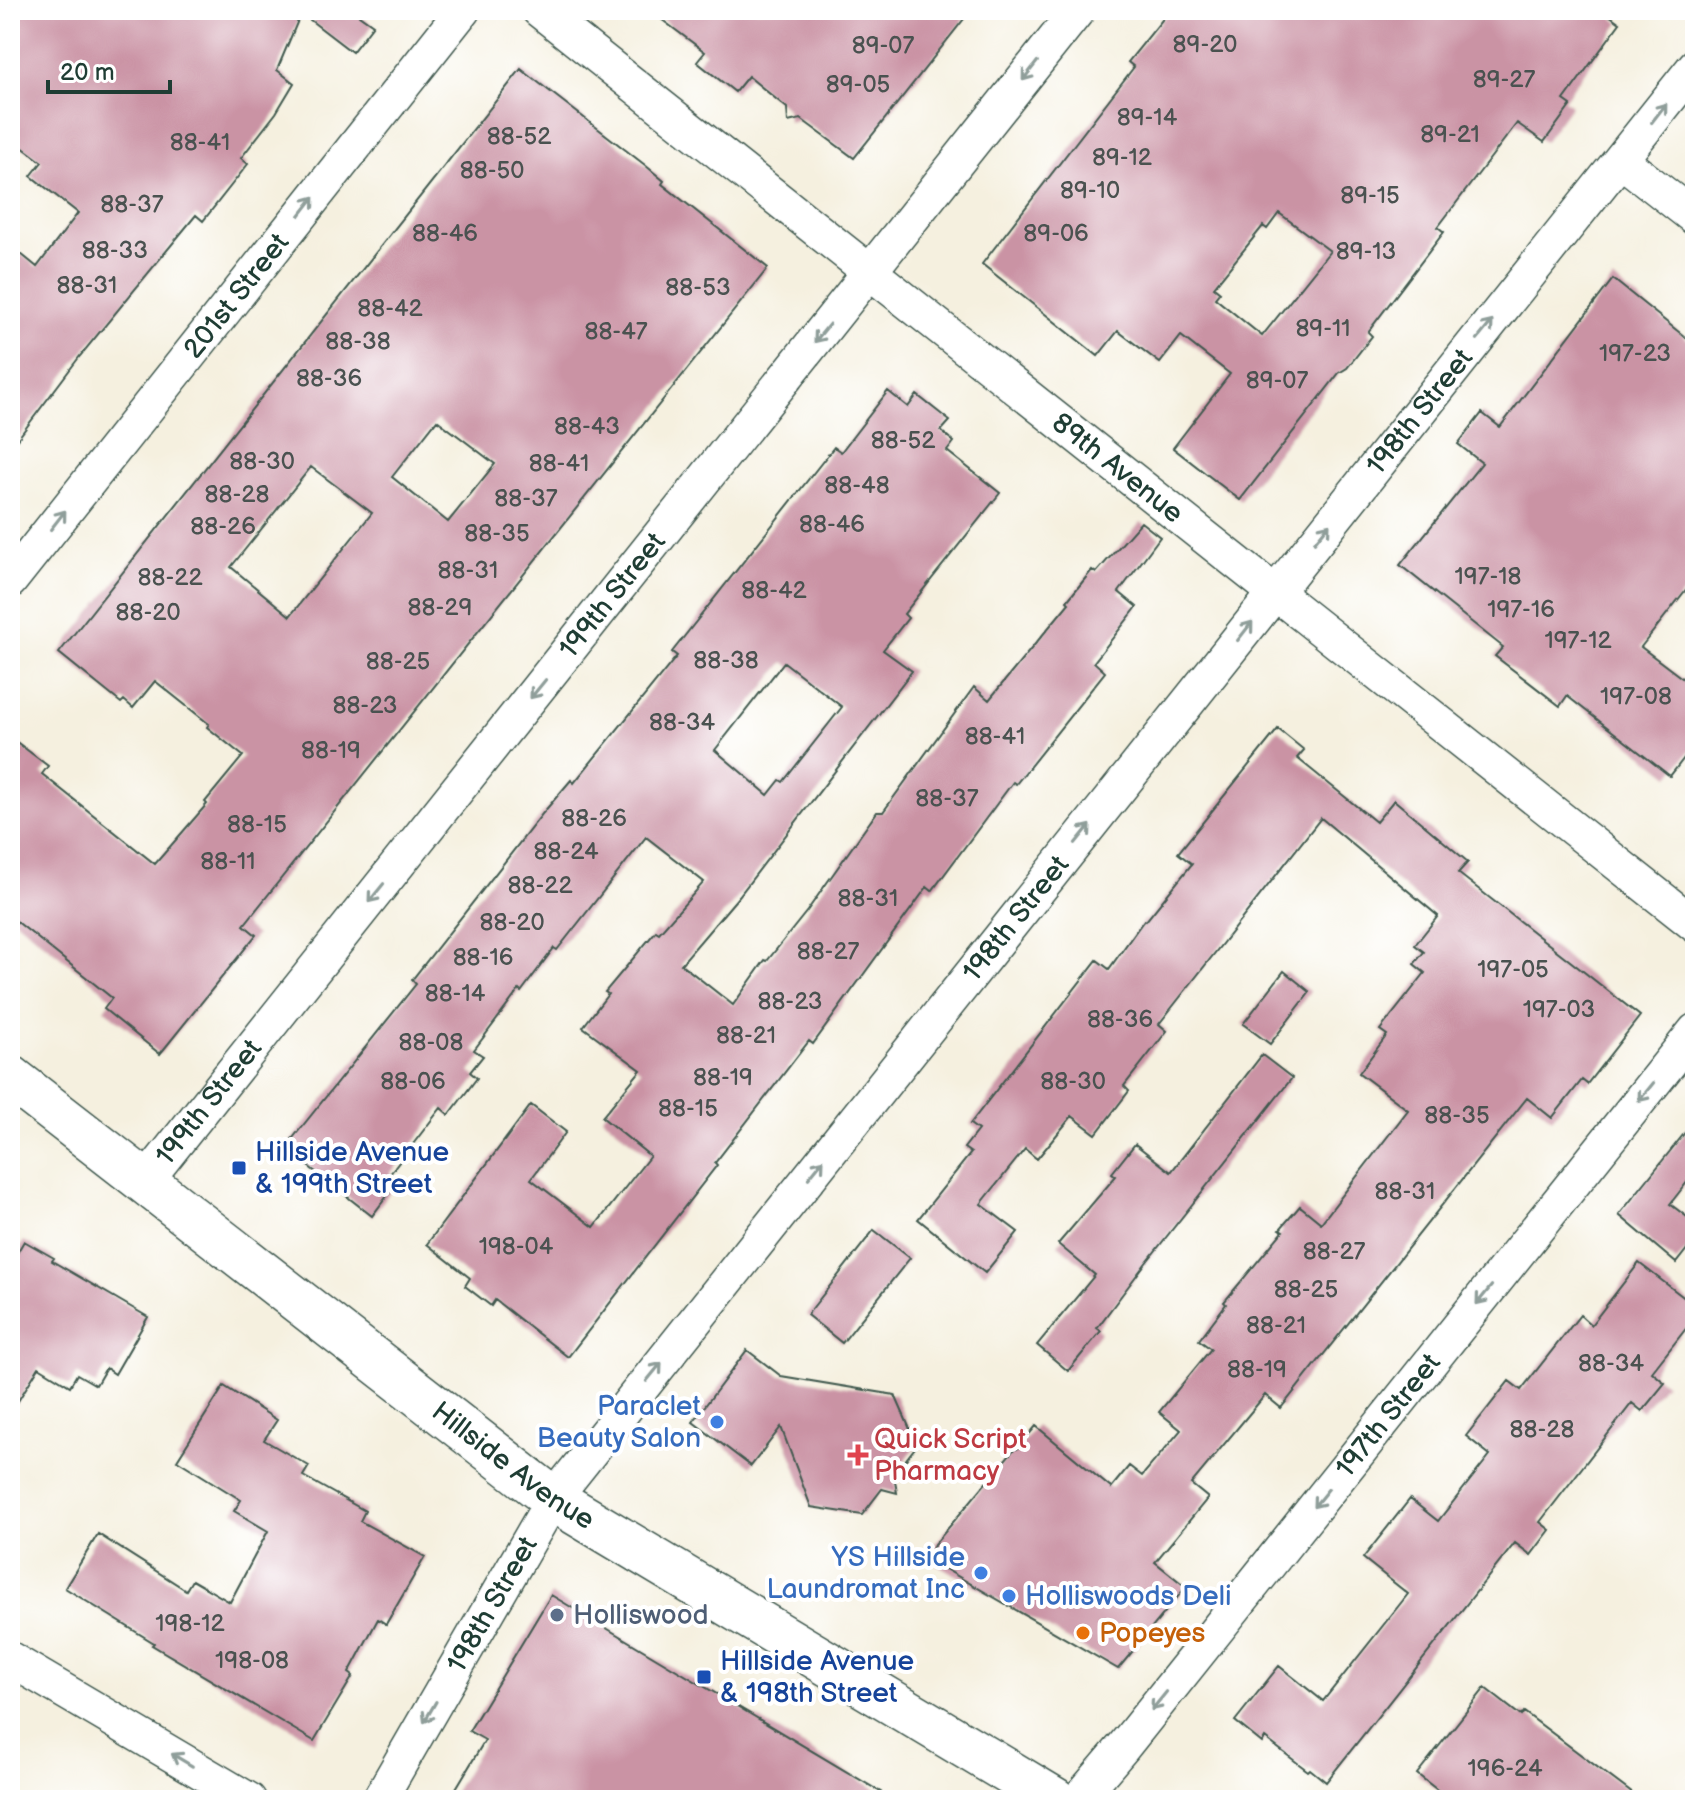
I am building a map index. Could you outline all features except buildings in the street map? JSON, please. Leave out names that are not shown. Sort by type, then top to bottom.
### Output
[{"type":"main road","name":"Hillside Avenue","points":[[10,1077],[553,1499],[1055,1800]]},
{"type":"street","name":"201st Street","points":[[10,581],[463,10]]},
{"type":"street","name":"89th Avenue","points":[[539,10],[1695,925]]},
{"type":"street","name":"199th Street","points":[[145,1182],[1078,10]]},
{"type":"street","name":"198th Street","points":[[379,1800],[553,1499],[1695,66]]},
{"type":"street","points":[[1622,161],[1695,218]]},
{"type":"street","name":"197th Street","points":[[1078,1800],[1695,1031]]},
{"type":"street","points":[[10,1659],[249,1800]]},
{"type":"place","name":"Hillside Avenue & 199th Street","points":[[239,1168]]},
{"type":"place","name":"Paraclet Beauty Salon","points":[[717,1422]]},
{"type":"place","name":"Quick Script Pharmacy","points":[[858,1455]]},
{"type":"place","name":"YS Hillside Laundromat Inc","points":[[981,1573]]},
{"type":"place","name":"Holliswoods Deli","points":[[1009,1596]]},
{"type":"place","name":"Holliswood","points":[[557,1615]]},
{"type":"place","name":"Popeyes","points":[[1083,1633]]},
{"type":"place","name":"Hillside Avenue & 198th Street","points":[[704,1677]]}]
